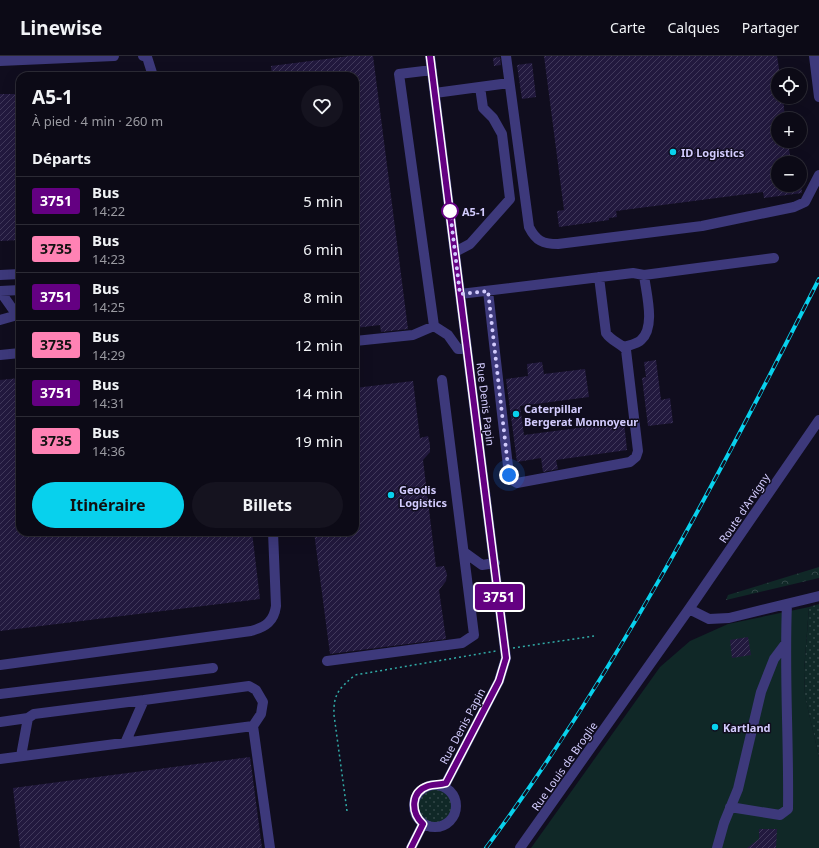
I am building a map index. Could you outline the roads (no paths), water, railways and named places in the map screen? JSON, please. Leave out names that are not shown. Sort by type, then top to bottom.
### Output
[{"type":"street","points":[[0,61],[114,56]]},
{"type":"street","points":[[143,56],[147,57],[152,72]]},
{"type":"street","name":"Rue Denis Papin","points":[[430,56],[506,649],[504,669],[499,681],[446,783],[440,785]]},
{"type":"street","points":[[506,56],[529,227],[538,240],[547,244],[558,244],[702,226],[794,207],[805,202],[819,175]]},
{"type":"street","points":[[814,56],[819,97]]},
{"type":"street","points":[[432,70],[399,74],[434,326],[448,335],[458,349],[467,348]]},
{"type":"street","points":[[435,93],[509,83]]},
{"type":"street","points":[[455,252],[470,244],[510,199],[502,134],[493,118],[483,108],[480,87]]},
{"type":"street","points":[[460,294],[633,272],[644,275],[774,258]]},
{"type":"street","points":[[0,275],[16,274]]},
{"type":"street","points":[[598,277],[606,333],[612,341],[624,346],[641,341],[646,334],[650,316],[644,275]]},
{"type":"street","points":[[0,291],[16,290]]},
{"type":"street","points":[[0,291],[16,310]]},
{"type":"street","points":[[488,291],[509,475],[512,480],[517,483],[630,462],[636,457],[638,451],[626,350],[624,346]]},
{"type":"street","points":[[0,320],[16,315]]},
{"type":"street","points":[[359,341],[413,335],[434,326]]},
{"type":"street","points":[[0,355],[16,353]]},
{"type":"street","points":[[327,661],[462,643],[474,635],[442,380]]},
{"type":"street","name":"Route d'Arvigny","points":[[627,698],[819,420]]},
{"type":"street","points":[[0,665],[251,632],[261,629],[269,623],[274,616],[276,606],[273,536]]},
{"type":"street","points":[[464,552],[482,565],[495,563]]},
{"type":"street","points":[[689,609],[709,619],[729,618],[819,596]]},
{"type":"street","points":[[730,807],[780,815],[788,810],[789,747],[786,643],[787,604]]},
{"type":"street","points":[[717,848],[724,823],[738,789],[744,768],[761,692],[774,659],[786,643]]},
{"type":"street","points":[[0,694],[213,668]]},
{"type":"street","points":[[0,722],[28,718],[34,714],[249,686],[256,690],[263,702],[261,714],[253,726],[270,848]]},
{"type":"street","name":"Rue Louis de Broglie","points":[[520,848],[627,698]]},
{"type":"street","points":[[126,741],[144,700]]},
{"type":"street","points":[[21,756],[28,718]]},
{"type":"street","points":[[0,759],[126,741],[253,726]]},
{"type":"street","points":[[440,785],[446,788],[455,798],[456,804],[453,817],[443,826],[429,827],[423,824],[415,814],[414,807],[417,795],[427,786],[440,785]]},
{"type":"street","points":[[411,848],[423,824]]},
{"type":"railway","points":[[486,848],[580,711],[664,571],[743,427],[819,279]]},
{"type":"place","name":"ID Logistics","points":[[673,152]]},
{"type":"place","name":"A5-1","points":[[450,211]]},
{"type":"place","name":"Caterpillar Bergerat Monnoyeur","points":[[516,414]]},
{"type":"place","name":"Geodis Logistics","points":[[391,495]]},
{"type":"place","name":"Kartland","points":[[715,727]]}]
